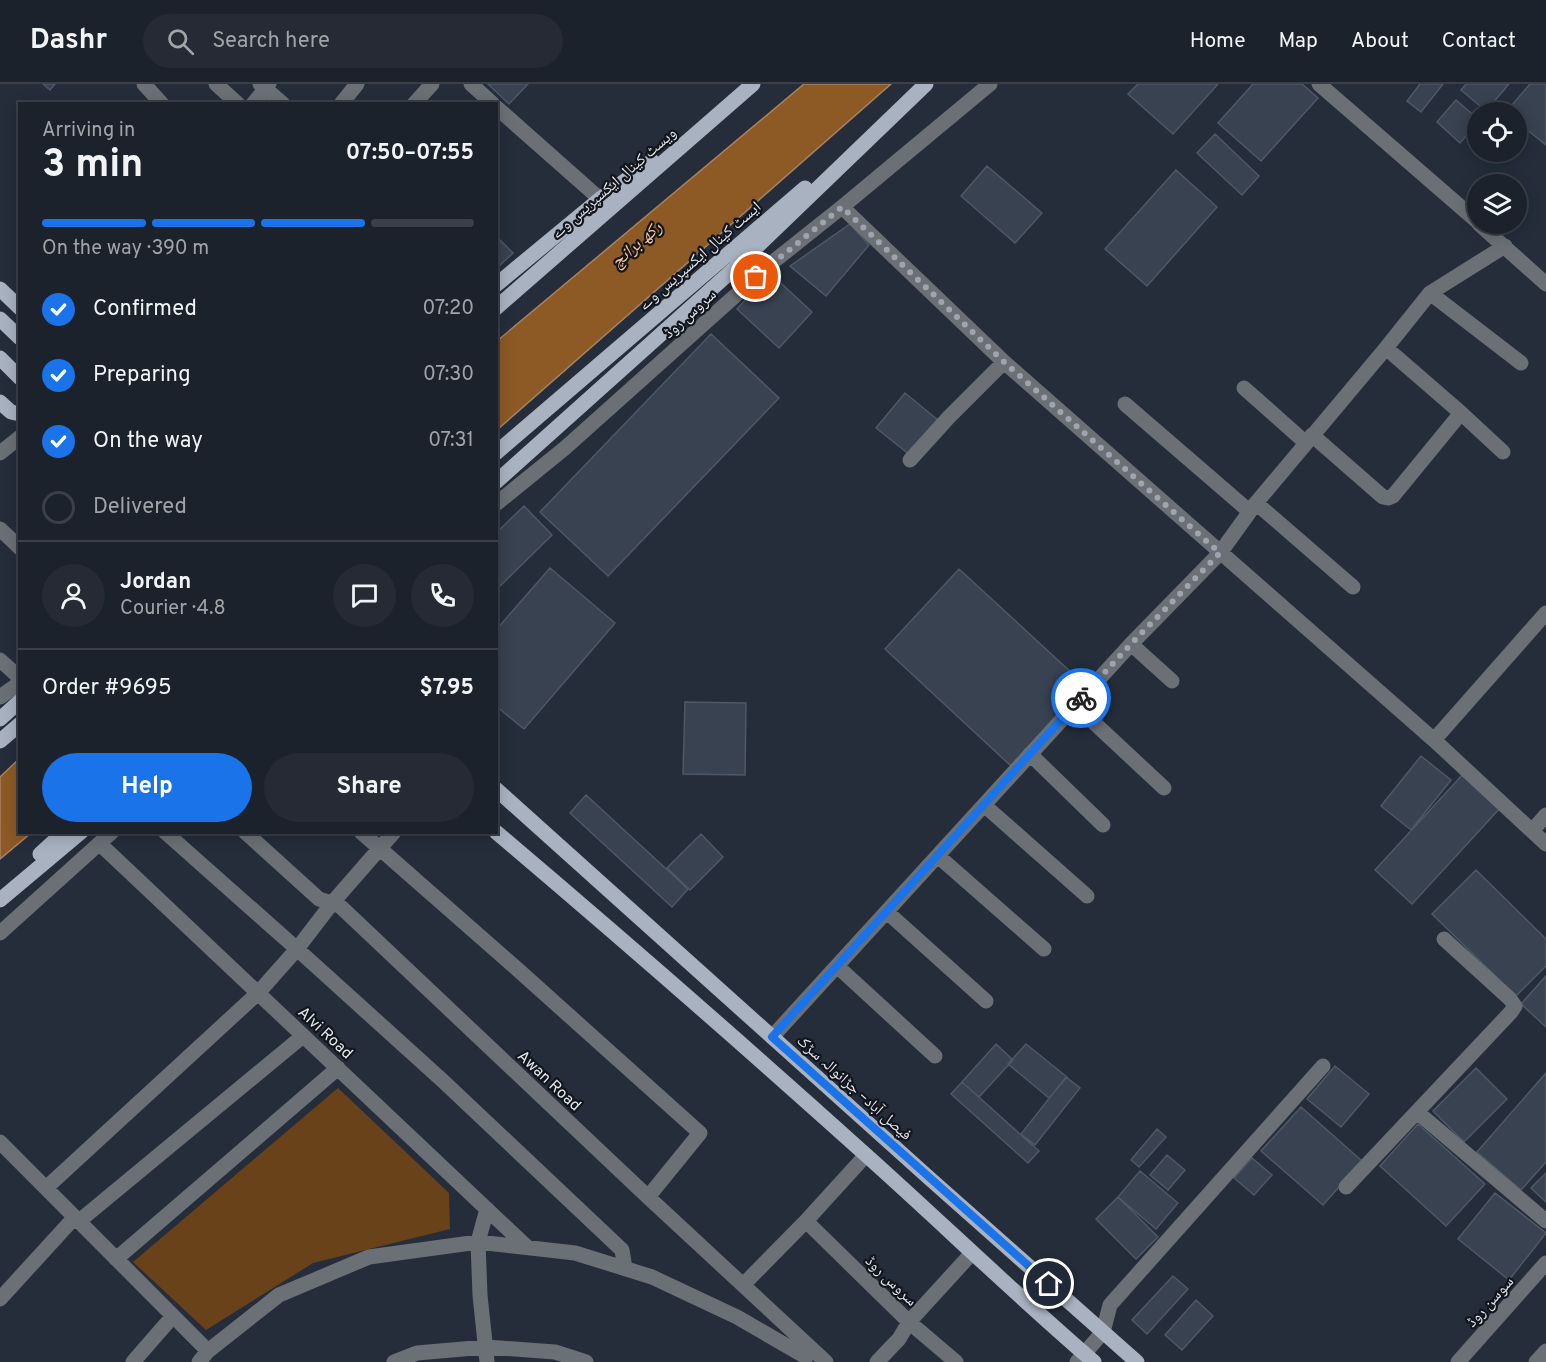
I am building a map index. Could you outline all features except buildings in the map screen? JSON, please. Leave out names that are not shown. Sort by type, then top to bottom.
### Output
[{"type":"main road","name":"ویسٹ کینال ایکسپریس وے","points":[[498,306],[753,84]]},
{"type":"main road","points":[[498,480],[736,267],[926,84]]},
{"type":"main road","name":"ایسٹ کینال ایکسپریس وے","points":[[498,451],[926,84]]},
{"type":"main road","points":[[498,283],[600,199],[736,99]]},
{"type":"main road","points":[[0,289],[18,306]]},
{"type":"main road","points":[[3,322],[18,336]]},
{"type":"main road","points":[[0,358],[18,376]]},
{"type":"main road","points":[[0,402],[11,412],[18,414]]},
{"type":"main road","points":[[0,719],[18,703]]},
{"type":"main road","points":[[0,741],[18,726]]},
{"type":"main road","name":"فیصل آباد– جڑانوالہ سڑک","points":[[498,791],[1137,1362]]},
{"type":"main road","points":[[0,889],[62,834]]},
{"type":"main road","points":[[0,900],[79,834]]},
{"type":"main road","points":[[498,834],[866,1155],[1085,1359]]},
{"type":"street","points":[[144,84],[160,102]]},
{"type":"street","points":[[216,84],[236,102]]},
{"type":"street","points":[[342,102],[357,84]]},
{"type":"street","points":[[416,102],[432,84]]},
{"type":"street","points":[[471,84],[491,102]]},
{"type":"street","name":"سروس روڈ","points":[[498,502],[565,448],[773,262],[990,84]]},
{"type":"street","points":[[1319,84],[1467,213]]},
{"type":"street","points":[[254,102],[265,86],[282,102]]},
{"type":"street","points":[[498,109],[600,199]]},
{"type":"street","points":[[842,207],[1004,362],[1434,740],[1546,844]]},
{"type":"street","points":[[1491,234],[1546,284]]},
{"type":"street","points":[[772,1037],[1131,644],[1220,553],[1252,507],[1430,293],[1505,246]]},
{"type":"street","points":[[1430,293],[1521,363]]},
{"type":"street","points":[[1386,348],[1503,452]]},
{"type":"street","points":[[910,460],[1004,362]]},
{"type":"street","points":[[1244,388],[1383,497],[1388,498],[1393,496],[1461,413]]},
{"type":"street","points":[[1125,404],[1353,587]]},
{"type":"street","points":[[0,453],[18,439]]},
{"type":"street","points":[[0,529],[18,546]]},
{"type":"street","points":[[1434,740],[1546,613]]},
{"type":"street","points":[[1131,644],[1172,681]]},
{"type":"street","points":[[0,660],[18,678]]},
{"type":"street","points":[[0,697],[18,682]]},
{"type":"street","points":[[1075,705],[1164,788]]},
{"type":"street","points":[[1030,754],[1103,825]]},
{"type":"street","points":[[984,805],[1087,896]]},
{"type":"street","points":[[1532,831],[1546,815]]},
{"type":"street","points":[[167,834],[443,1081],[622,1250],[625,1268]]},
{"type":"street","name":"Awan Road","points":[[247,834],[319,898],[341,907],[743,1285],[807,1356],[826,1362]]},
{"type":"street","points":[[363,834],[700,1133],[648,1197]]},
{"type":"street","points":[[46,1187],[258,993],[392,834]]},
{"type":"street","points":[[0,933],[106,836]]},
{"type":"street","name":"Alvi Road","points":[[106,836],[258,993],[527,1247]]},
{"type":"street","points":[[938,856],[1044,949]]},
{"type":"street","points":[[887,912],[986,1001]]},
{"type":"street","points":[[1346,1187],[1515,1006],[1444,939]]},
{"type":"street","points":[[837,966],[935,1056]]},
{"type":"street","points":[[0,1299],[76,1220],[303,1036]]},
{"type":"street","points":[[1085,1359],[1103,1332],[1110,1305],[1323,1066]]},
{"type":"street","points":[[116,1259],[338,1068]]},
{"type":"street","points":[[1417,1112],[1546,1221]]},
{"type":"street","points":[[0,1142],[173,1316],[204,1356],[279,1295],[369,1257],[478,1242],[575,1253],[652,1277],[737,1317],[807,1356]]},
{"type":"street","points":[[743,1285],[866,1155]]},
{"type":"street","points":[[487,1209],[478,1242],[480,1294],[487,1354]]},
{"type":"street","name":"سروس روڈ","points":[[806,1221],[909,1322],[957,1362]]},
{"type":"street","points":[[877,1362],[899,1339],[909,1322],[972,1253]]},
{"type":"street","name":"سوسن روڈ","points":[[1458,1362],[1546,1263]]},
{"type":"street","points":[[133,1362],[173,1316]]},
{"type":"street","points":[[1536,1362],[1546,1351]]},
{"type":"street","points":[[394,1362],[417,1353],[555,1352],[586,1362]]},
{"type":"shaded area","points":[[338,1088],[449,1193],[450,1229],[313,1263],[206,1330],[133,1262]]},
{"type":"water","name":"رکھ برانچ","points":[[804,84],[891,84],[498,429],[498,340]]},
{"type":"water","points":[[18,760],[18,834],[30,834],[0,859],[0,777]]},
{"type":"way so far","points":[[756,277],[842,207],[1004,362],[1220,553],[1081,698]]},
{"type":"route","points":[[1049,1284],[772,1037],[1081,698]]}]
